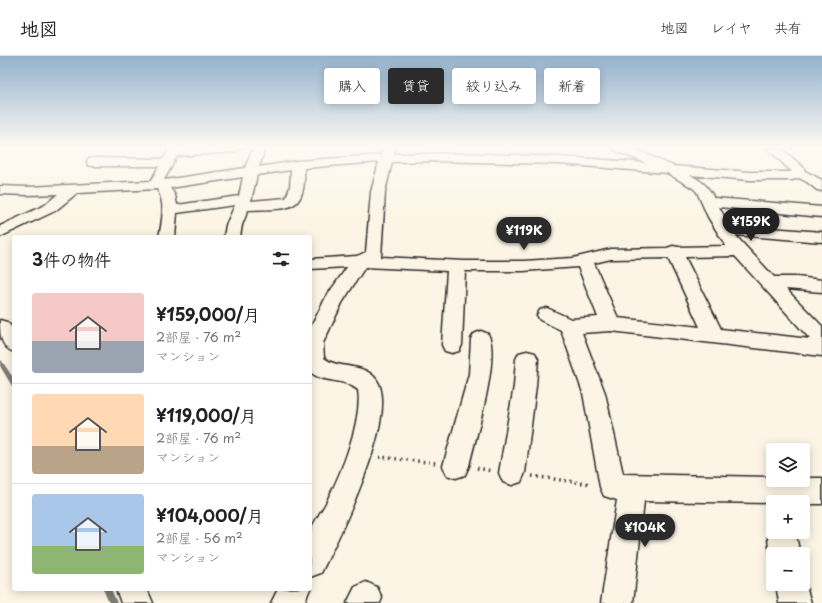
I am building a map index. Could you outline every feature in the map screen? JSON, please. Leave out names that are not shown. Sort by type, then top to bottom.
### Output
[{"type":"street","points":[[0,232],[50,208],[83,174]]},
{"type":"street","points":[[161,174],[157,180],[164,189],[170,210],[167,235]]},
{"type":"street","points":[[0,190],[75,182],[159,184],[229,174]]},
{"type":"street","points":[[232,235],[234,225],[243,202],[251,174]]},
{"type":"street","points":[[170,210],[243,202],[292,202],[295,199],[298,174]]},
{"type":"street","points":[[313,547],[338,509],[359,455],[366,431],[371,400],[368,385],[356,376],[324,370],[313,362],[313,343],[333,302],[360,261],[374,255],[378,192],[382,174]]},
{"type":"street","points":[[678,174],[698,185],[703,190],[723,229],[739,251],[822,339]]},
{"type":"street","points":[[725,174],[750,176],[792,176],[800,174],[812,179],[822,187]]},
{"type":"street","points":[[708,202],[822,212]]},
{"type":"street","points":[[723,229],[822,237]]},
{"type":"street","points":[[312,264],[360,261],[456,266],[523,266],[574,263],[611,254],[673,251],[739,251]]},
{"type":"street","points":[[673,251],[714,335]]},
{"type":"street","points":[[584,261],[611,324]]},
{"type":"street","points":[[452,345],[456,266]]},
{"type":"street","points":[[768,283],[797,283],[822,286]]},
{"type":"street","points":[[547,315],[570,326],[611,324],[822,348]]},
{"type":"street","points":[[570,326],[594,393],[622,487],[617,603]]},
{"type":"street","points":[[0,327],[12,342]]},
{"type":"street","points":[[456,466],[480,374],[481,340]]},
{"type":"street","points":[[512,474],[525,386],[526,359]]},
{"type":"street","points":[[622,487],[766,496]]},
{"type":"street","points":[[790,495],[822,491]]},
{"type":"street","points":[[132,591],[138,603]]},
{"type":"street","points":[[287,603],[294,591]]},
{"type":"street","points":[[792,591],[795,603]]},
{"type":"path","points":[[359,455],[622,487]]},
{"type":"waterway","points":[[0,362],[12,381]]},
{"type":"waterway","points":[[108,591],[113,603]]}]
